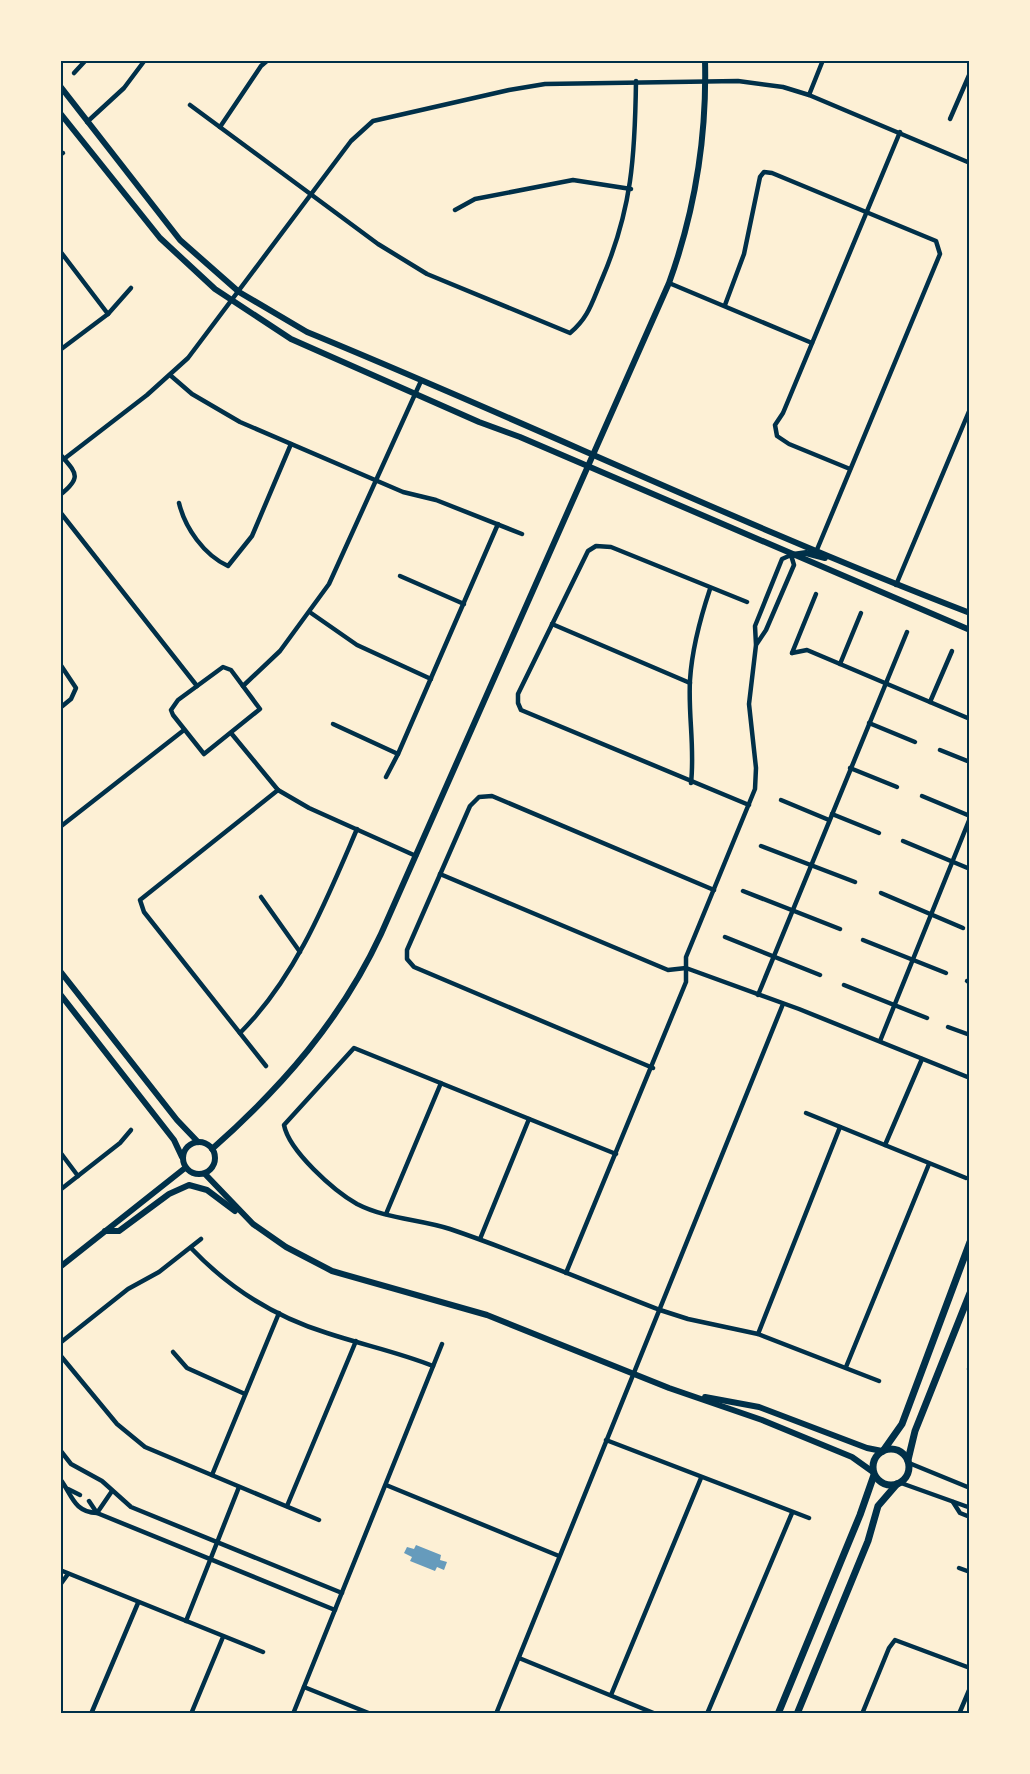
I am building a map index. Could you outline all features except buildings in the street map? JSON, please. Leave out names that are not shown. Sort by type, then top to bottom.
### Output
[{"type":"main road","points":[[778,1714],[861,1515],[874,1473],[873,1462],[902,1424],[970,1242]]},
{"type":"main road","points":[[797,1714],[868,1541],[878,1506],[908,1473],[915,1431],[970,1293]]},
{"type":"main road","points":[[882,1451],[897,1449],[909,1462]]},
{"type":"main road","points":[[874,1473],[883,1484],[899,1483]]},
{"type":"street","points":[[74,73],[86,60]]},
{"type":"street","points":[[87,123],[124,88],[145,60]]},
{"type":"street","points":[[220,127],[261,66],[268,60]]},
{"type":"street","points":[[212,1149],[282,1083],[331,1022],[372,952],[416,856],[669,283],[681,249],[696,187],[703,141],[705,60]]},
{"type":"street","points":[[809,95],[823,60]]},
{"type":"street","points":[[950,119],[970,73]]},
{"type":"street","points":[[190,105],[378,244],[427,274],[570,333],[584,321],[618,241],[631,189],[636,81]]},
{"type":"street","points":[[64,459],[170,375],[188,358],[351,141],[373,121],[430,106],[545,84],[748,81],[809,95],[970,163]]},
{"type":"street","points":[[60,86],[180,240],[239,292],[307,332],[837,561],[970,613]]},
{"type":"street","points":[[60,113],[160,238],[198,275],[232,302],[291,339],[970,630]]},
{"type":"street","points":[[850,469],[789,444],[777,436],[775,425],[783,413],[900,132]]},
{"type":"street","points":[[725,305],[744,254],[760,177],[764,172],[772,172],[936,241],[940,254],[816,552]]},
{"type":"street","points":[[455,210],[475,199],[573,180],[631,189]]},
{"type":"street","points":[[60,251],[108,314]]},
{"type":"street","points":[[669,283],[812,343]]},
{"type":"street","points":[[60,350],[108,314],[130,288]]},
{"type":"street","points":[[170,375],[192,394],[240,422],[403,492],[448,504],[522,534]]},
{"type":"street","points":[[243,686],[280,651],[329,584],[421,381]]},
{"type":"street","points":[[896,585],[970,409]]},
{"type":"street","points":[[179,503],[183,520],[214,560],[228,566],[252,536],[291,444]]},
{"type":"street","points":[[60,454],[75,471],[76,477],[72,486],[60,495]]},
{"type":"street","points":[[681,507],[692,498]]},
{"type":"street","points":[[60,512],[196,686]]},
{"type":"street","points":[[386,777],[498,524]]},
{"type":"street","points":[[756,645],[766,630],[794,565],[783,538]]},
{"type":"street","points":[[747,602],[610,547],[596,546],[588,551],[518,694],[518,703],[521,710],[691,783],[749,805]]},
{"type":"street","points":[[566,1273],[686,982],[686,957],[755,789],[756,768],[749,704],[756,645],[755,626],[761,608],[782,559],[806,553],[837,561]]},
{"type":"street","points":[[400,576],[464,604]]},
{"type":"street","points":[[691,783],[694,754],[690,683],[692,653],[710,589]]},
{"type":"street","points":[[816,594],[792,653],[807,650],[970,718]]},
{"type":"street","points":[[310,613],[357,645],[431,679]]},
{"type":"street","points":[[840,664],[861,613]]},
{"type":"street","points":[[552,624],[690,683]]},
{"type":"street","points":[[758,995],[907,632]]},
{"type":"street","points":[[930,702],[952,651]]},
{"type":"street","points":[[60,664],[76,688],[71,699],[60,708]]},
{"type":"street","points":[[223,667],[231,670],[243,686],[260,709],[204,754],[171,710],[178,700],[223,667]]},
{"type":"street","points":[[869,723],[915,742]]},
{"type":"street","points":[[333,724],[398,754]]},
{"type":"street","points":[[60,827],[184,730]]},
{"type":"street","points":[[231,733],[278,790],[309,808],[416,856]]},
{"type":"street","points":[[940,750],[970,762]]},
{"type":"street","points":[[850,768],[897,787]]},
{"type":"street","points":[[266,1066],[144,912],[140,900],[278,790]]},
{"type":"street","points":[[652,1068],[414,967],[407,959],[407,950],[470,806],[479,797],[492,796],[714,890]]},
{"type":"street","points":[[880,1041],[970,817],[922,796]]},
{"type":"street","points":[[781,801],[829,820]]},
{"type":"street","points":[[831,814],[879,833]]},
{"type":"street","points":[[60,816],[65,823]]},
{"type":"street","points":[[240,1033],[256,1016],[300,952],[330,894],[357,830]]},
{"type":"street","points":[[903,841],[970,868]]},
{"type":"street","points":[[761,846],[855,882]]},
{"type":"street","points":[[440,874],[668,970],[686,968],[969,1076]]},
{"type":"street","points":[[743,891],[840,929]]},
{"type":"street","points":[[881,893],[963,927]]},
{"type":"street","points":[[261,897],[300,952]]},
{"type":"street","points":[[725,937],[820,975]]},
{"type":"street","points":[[863,940],[946,973]]},
{"type":"street","points":[[60,971],[171,1112],[198,1142],[212,1149],[215,1160],[205,1173],[194,1174],[185,1168],[174,1140],[60,994]]},
{"type":"street","points":[[844,985],[927,1018]]},
{"type":"street","points":[[496,1714],[783,1004]]},
{"type":"street","points":[[948,1027],[970,1035]]},
{"type":"street","points":[[616,1154],[354,1048],[284,1125],[290,1141],[329,1184],[359,1204],[386,1214],[442,1227],[480,1239],[660,1310],[688,1319],[758,1334],[879,1381]]},
{"type":"street","points":[[885,1145],[922,1059]]},
{"type":"street","points":[[386,1214],[441,1083]]},
{"type":"street","points":[[806,1113],[966,1179]]},
{"type":"street","points":[[480,1239],[529,1119]]},
{"type":"street","points":[[758,1334],[840,1127]]},
{"type":"street","points":[[60,1190],[120,1143],[131,1130]]},
{"type":"street","points":[[182,1157],[189,1145],[198,1142]]},
{"type":"street","points":[[60,1152],[78,1176]]},
{"type":"street","points":[[846,1367],[929,1164]]},
{"type":"street","points":[[60,1268],[185,1168]]},
{"type":"street","points":[[205,1173],[243,1216]]},
{"type":"street","points":[[105,1231],[119,1231],[169,1194],[189,1185],[207,1190],[286,1247],[332,1270],[487,1315],[762,1420],[852,1457],[874,1473]]},
{"type":"street","points":[[60,1343],[128,1288],[159,1272],[201,1239]]},
{"type":"street","points":[[190,1248],[224,1280],[279,1313],[317,1330],[405,1354],[433,1366]]},
{"type":"street","points":[[212,1475],[279,1313]]},
{"type":"street","points":[[288,1506],[356,1341]]},
{"type":"street","points":[[293,1714],[442,1344]]},
{"type":"street","points":[[173,1352],[186,1368],[245,1394]]},
{"type":"street","points":[[60,1354],[100,1406],[130,1437],[163,1456],[319,1520]]},
{"type":"street","points":[[684,1392],[759,1407],[867,1448],[882,1451]]},
{"type":"street","points":[[606,1440],[809,1518]]},
{"type":"street","points":[[60,1450],[71,1464],[96,1476],[131,1507],[342,1593]]},
{"type":"street","points":[[909,1462],[970,1488]]},
{"type":"street","points":[[611,1695],[701,1478]]},
{"type":"street","points":[[60,1479],[68,1489],[80,1495]]},
{"type":"street","points":[[960,1484],[970,1482]]},
{"type":"street","points":[[899,1483],[968,1508]]},
{"type":"street","points":[[386,1485],[558,1556]]},
{"type":"street","points":[[186,1621],[239,1487]]},
{"type":"street","points":[[68,1489],[69,1497],[75,1505],[87,1512],[98,1512],[335,1610]]},
{"type":"street","points":[[98,1512],[112,1491]]},
{"type":"street","points":[[89,1502],[98,1512]]},
{"type":"street","points":[[953,1502],[960,1513],[970,1517]]},
{"type":"street","points":[[707,1714],[792,1512]]},
{"type":"street","points":[[959,1568],[970,1572]]},
{"type":"street","points":[[60,1570],[263,1652]]},
{"type":"street","points":[[60,1585],[68,1574]]},
{"type":"street","points":[[91,1714],[138,1603]]},
{"type":"street","points":[[192,1714],[223,1637]]},
{"type":"street","points":[[862,1714],[889,1648],[895,1640],[970,1668]]},
{"type":"street","points":[[519,1658],[656,1714]]},
{"type":"street","points":[[304,1687],[371,1714]]},
{"type":"street","points":[[959,1714],[970,1688]]},
{"type":"water","points":[[416,1545],[441,1555],[440,1560],[447,1562],[444,1570],[437,1567],[435,1571],[410,1561],[412,1557],[404,1553],[407,1547],[414,1549]]}]
